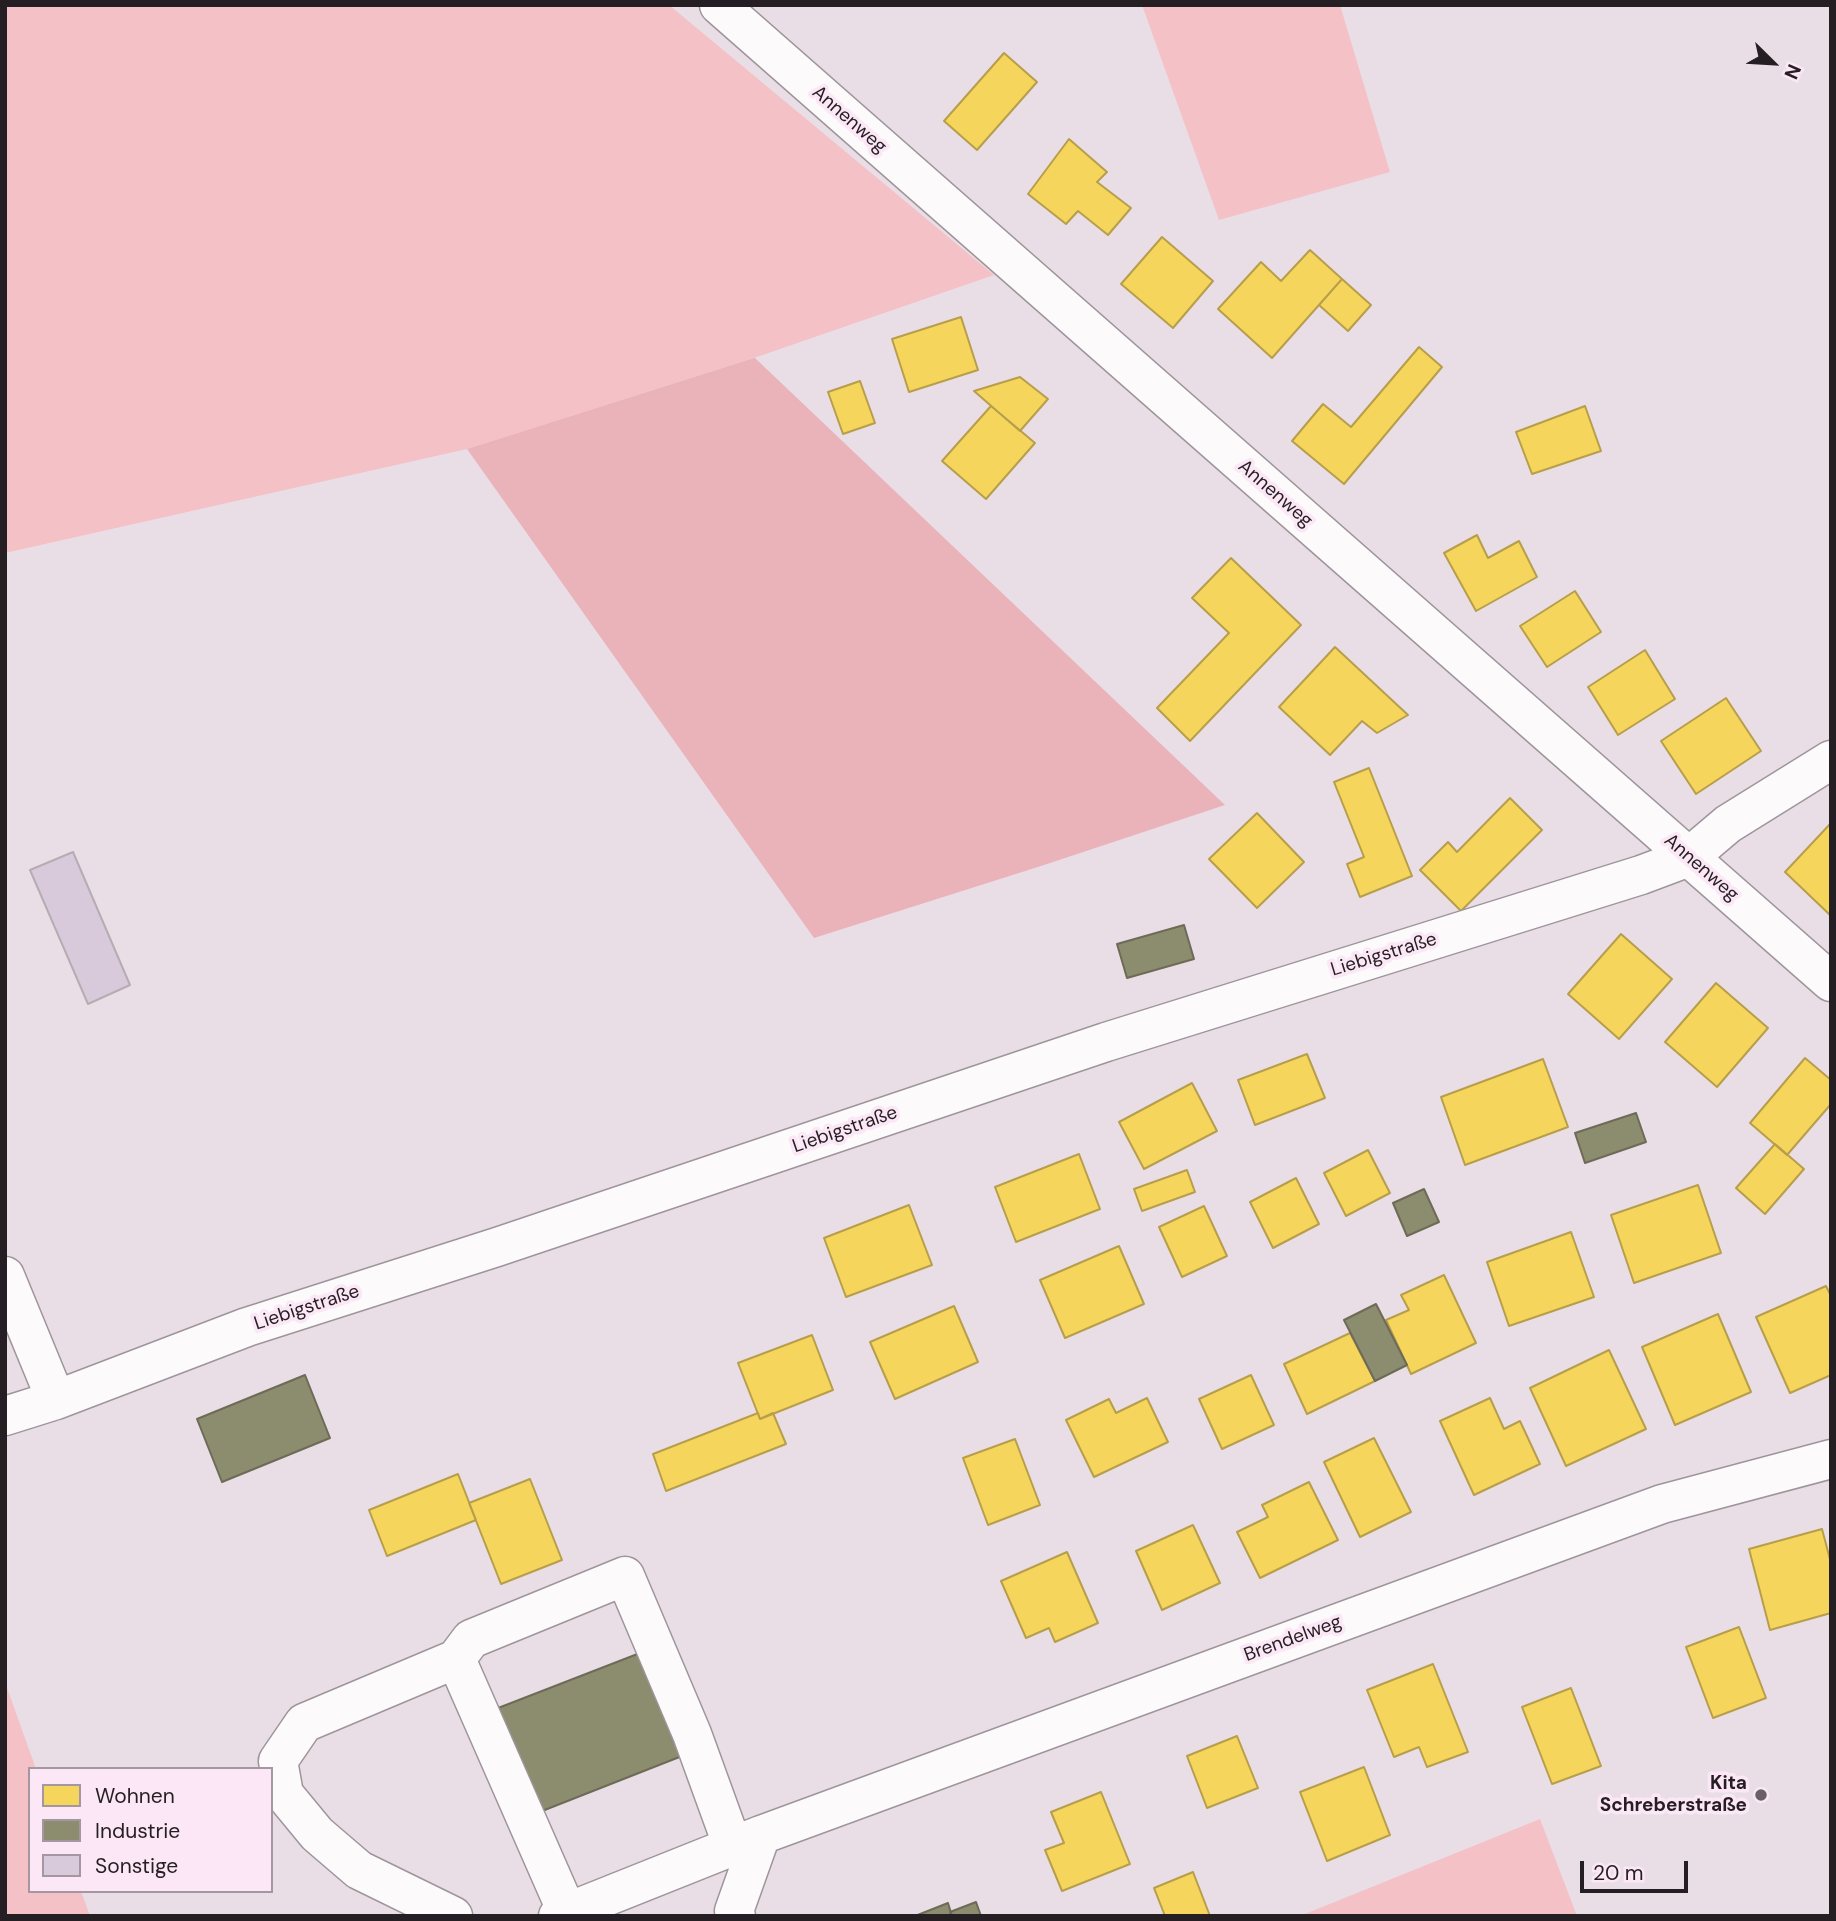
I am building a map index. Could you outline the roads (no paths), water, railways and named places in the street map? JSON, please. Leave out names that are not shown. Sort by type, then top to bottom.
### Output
[{"type":"street","name":"Annenweg","points":[[719,5],[1831,982]]},
{"type":"street","points":[[1689,857],[1728,824],[1831,760]]},
{"type":"street","name":"Liebigstraße","points":[[5,1416],[56,1400],[247,1327],[510,1242],[1106,1042],[1628,879],[1689,857]]},
{"type":"street","points":[[5,1276],[56,1400]]},
{"type":"street","name":"Brendelweg","points":[[562,1914],[747,1841],[1662,1504],[1831,1459]]},
{"type":"street","points":[[453,1916],[359,1870],[317,1834],[284,1794],[278,1761],[304,1723],[456,1659],[471,1639],[625,1576],[692,1734],[747,1841],[734,1910],[736,1916]]},
{"type":"street","points":[[456,1659],[562,1914]]},
{"type":"place","name":"Kita Schreberstraße","points":[[1761,1795]]}]
